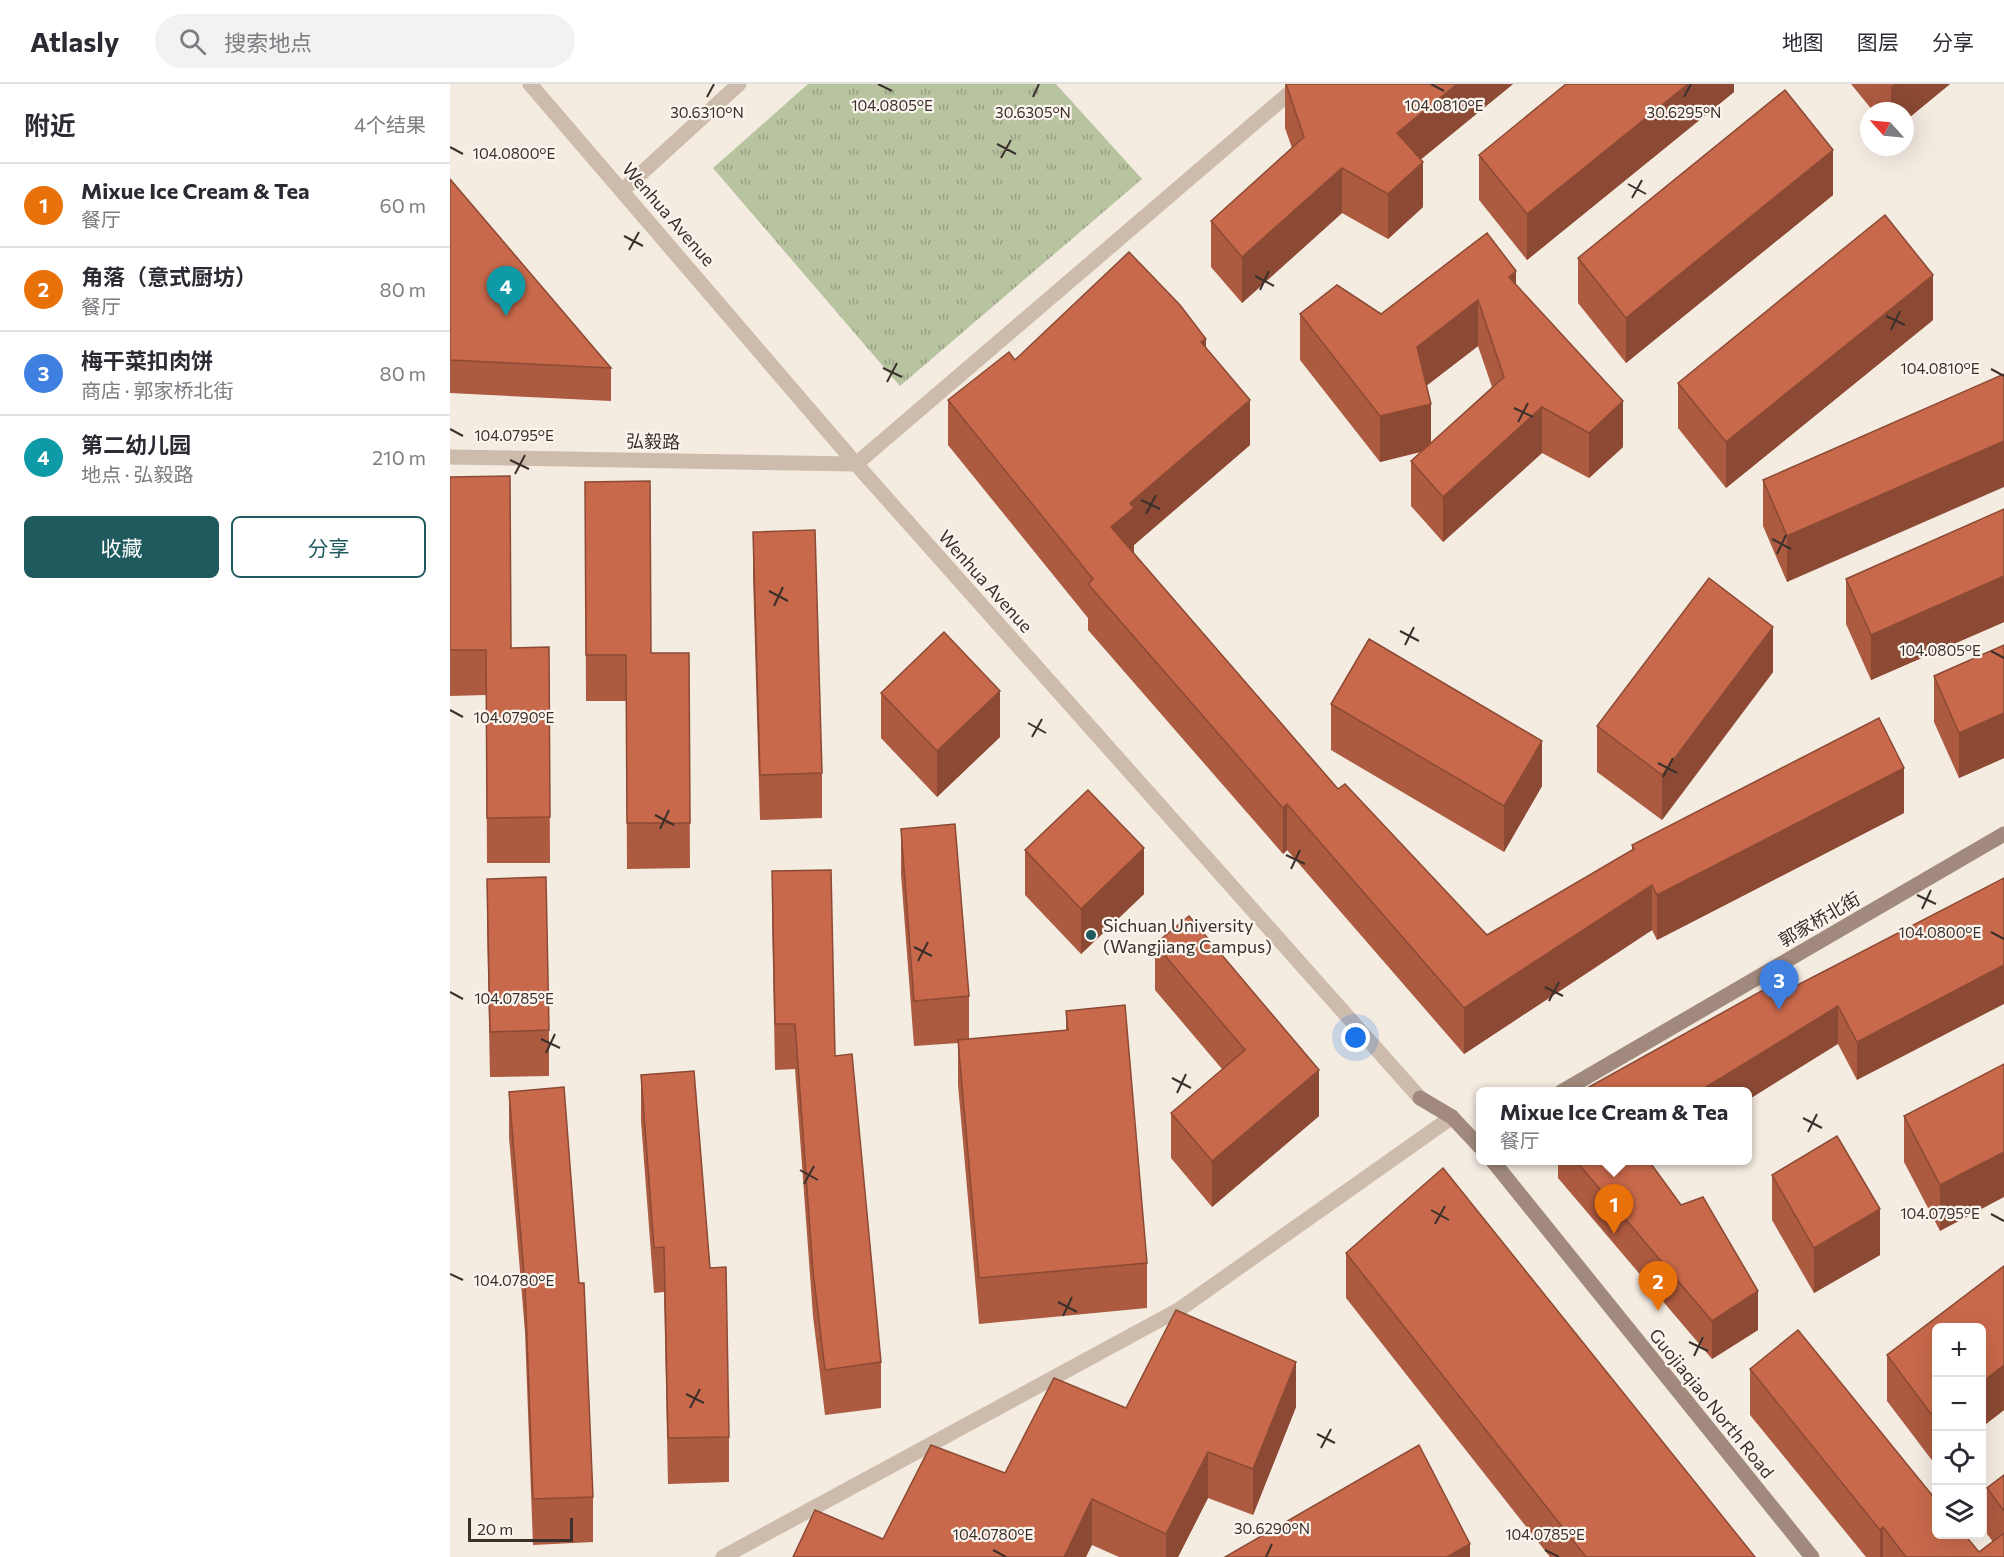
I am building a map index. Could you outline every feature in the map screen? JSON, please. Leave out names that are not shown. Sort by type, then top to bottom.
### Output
[{"type":"street","name":"Wenhua Avenue","points":[[530,84],[856,464],[1420,1098],[1452,1117]]},
{"type":"street","points":[[623,190],[739,84]]},
{"type":"street","points":[[856,464],[1300,84]]},
{"type":"street","name":"弘毅路","points":[[450,457],[856,464]]},
{"type":"street","name":"郭家桥北街","points":[[1570,1087],[2004,834]]},
{"type":"street","points":[[723,1557],[1180,1310],[1452,1117],[1476,1139]]},
{"type":"street","name":"Guojiaqiao North Road","points":[[1495,1165],[1812,1557]]},
{"type":"green space","points":[[808,84],[1056,84],[1142,179],[900,386],[713,168]]},
{"type":"building","points":[[1286,84],[1457,84],[1397,133],[1423,162],[1388,194],[1342,168],[1242,257],[1211,221],[1304,137]]},
{"type":"building","points":[[1566,84],[1688,84],[1527,214],[1479,155]]},
{"type":"building","points":[[1785,90],[1833,150],[1626,318],[1578,258]]},
{"type":"building","points":[[450,179],[611,368],[450,360]]},
{"type":"building","points":[[1885,215],[1933,275],[1726,442],[1678,383]]},
{"type":"building","points":[[1487,233],[1516,271],[1509,277],[1623,401],[1589,433],[1542,407],[1443,497],[1411,461],[1504,377],[1478,300],[1417,347],[1431,404],[1380,416],[1300,314],[1337,285],[1381,314]]},
{"type":"building","points":[[1129,252],[1180,305],[1206,339],[1201,342],[1250,400],[1130,503],[1134,508],[1111,527],[1338,789],[1345,784],[1487,935],[1634,849],[1632,845],[1879,718],[1904,768],[1657,895],[1652,885],[1464,1008],[1287,804],[1283,808],[1088,584],[1093,579],[948,400],[1009,352],[1015,360]]},
{"type":"building","points":[[2004,374],[2004,441],[1787,536],[1763,480]]},
{"type":"building","points":[[510,476],[511,648],[549,647],[550,817],[487,818],[486,650],[450,650],[450,477]]},
{"type":"building","points":[[650,481],[651,653],[689,653],[690,823],[627,823],[626,655],[586,655],[585,482]]},
{"type":"building","points":[[2004,509],[2004,576],[1871,635],[1846,579]]},
{"type":"building","points":[[815,530],[822,773],[760,775],[753,532]]},
{"type":"building","points":[[1709,578],[1773,627],[1662,775],[1597,726]]},
{"type":"building","points":[[944,632],[1000,691],[937,751],[881,693]]},
{"type":"building","points":[[1369,639],[1542,741],[1504,806],[1331,704]]},
{"type":"building","points":[[2004,645],[2004,713],[1959,733],[1934,676]]},
{"type":"building","points":[[1088,790],[1144,848],[1081,909],[1025,850]]},
{"type":"building","points":[[955,824],[969,996],[914,1001],[901,829]]},
{"type":"building","points":[[831,870],[835,1056],[852,1054],[881,1362],[825,1370],[813,1271],[795,1024],[775,1024],[772,871]]},
{"type":"building","points":[[546,877],[549,1030],[490,1032],[487,879]]},
{"type":"building","points":[[2004,878],[2004,965],[1857,1042],[1838,1006],[1706,1087],[1589,1087],[1783,979],[1790,989]]},
{"type":"building","points":[[1189,916],[1319,1070],[1212,1161],[1171,1113],[1245,1050],[1155,944]]},
{"type":"building","points":[[1125,1005],[1147,1263],[979,1278],[958,1040],[1068,1030],[1066,1011]]},
{"type":"building","points":[[2004,1064],[2004,1152],[1940,1185],[1904,1116]]},
{"type":"building","points":[[694,1071],[710,1268],[726,1267],[729,1437],[668,1438],[664,1247],[654,1248],[641,1075]]},
{"type":"building","points":[[564,1087],[579,1283],[584,1283],[593,1497],[533,1499],[525,1286],[509,1092]]},
{"type":"building","points":[[1837,1136],[1880,1209],[1814,1248],[1772,1175]]},
{"type":"building","points":[[1579,1165],[1652,1165],[1681,1205],[1703,1197],[1758,1291],[1712,1321]]},
{"type":"building","points":[[1443,1168],[1755,1557],[1586,1557],[1346,1253]]},
{"type":"building","points":[[2004,1266],[2004,1365],[1986,1379],[1986,1323],[1932,1323],[1932,1415],[1887,1355]]},
{"type":"building","points":[[1176,1310],[1296,1362],[1253,1469],[1208,1452],[1166,1534],[1092,1499],[1064,1557],[793,1557],[815,1510],[883,1539],[931,1445],[1005,1473],[1054,1378],[1126,1408]]},
{"type":"building","points":[[1798,1330],[1932,1495],[1932,1539],[1968,1539],[1979,1552],[2004,1533],[2004,1557],[1906,1557],[1883,1527],[1880,1530],[1750,1369]]},
{"type":"building","points":[[1419,1445],[1470,1544],[1447,1557],[1225,1557]]},
{"type":"building","points":[[2004,1475],[2004,1511],[1987,1488]]},
{"type":"place","name":"第二幼儿园","points":[[506,316]]},
{"type":"place","name":"Sichuan University (Wangjiang Campus)","points":[[1091,935]]},
{"type":"place","name":"梅干菜扣肉饼","points":[[1779,1010]]},
{"type":"place","name":"Mixue Ice Cream & Tea","points":[[1614,1234]]},
{"type":"place","name":"角落（意式厨坊）","points":[[1658,1311]]}]
